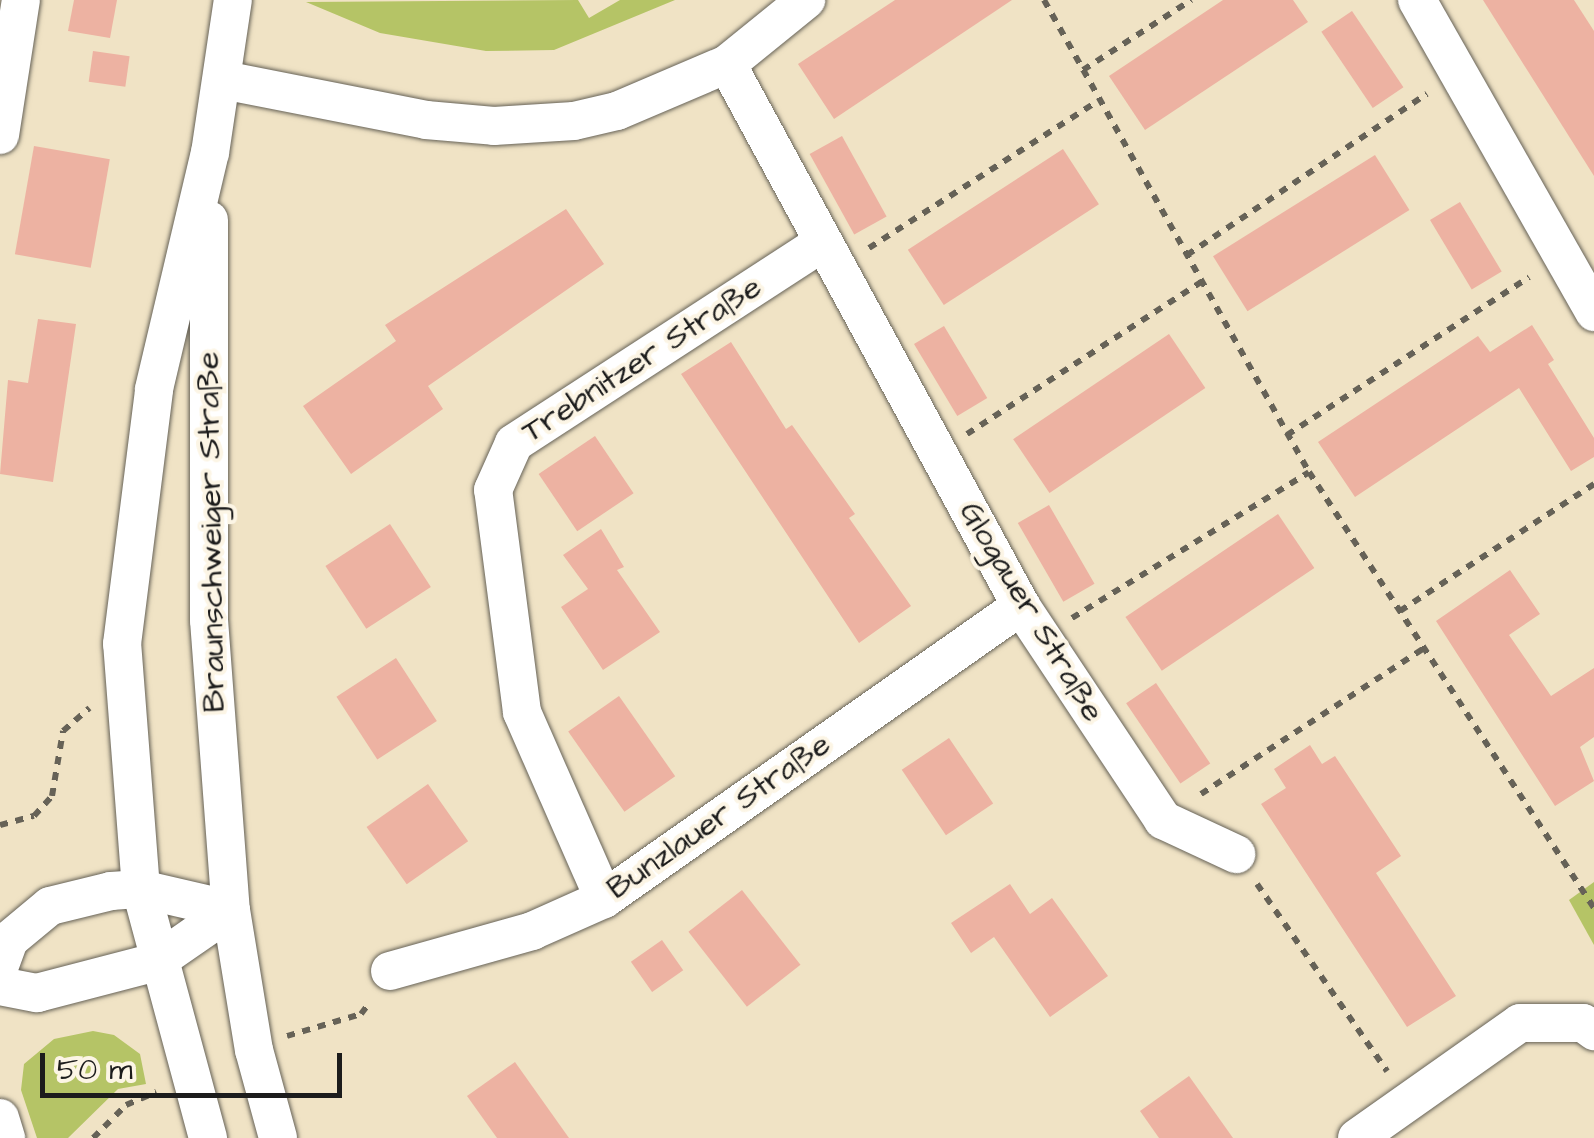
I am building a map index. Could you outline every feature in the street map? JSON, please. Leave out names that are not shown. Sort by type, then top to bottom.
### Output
[{"type":"street","points":[[0,136],[20,0]]},
{"type":"street","name":"Braunschweiger Straße","points":[[208,1138],[156,962],[141,889],[122,644],[133,520],[154,389],[210,153],[232,0]]},
{"type":"street","points":[[223,80],[426,120],[530,126],[616,111],[727,64],[806,0]]},
{"type":"street","points":[[1417,0],[1594,312]]},
{"type":"street","name":"Glogauer Straße","points":[[727,64],[828,258],[1031,622],[1163,820]]},
{"type":"street","name":"Braunschweiger Straße","points":[[210,153],[209,620],[230,910],[254,1050],[278,1138]]},
{"type":"street","name":"Trebnitzer Straße","points":[[604,899],[522,712],[493,490],[514,443],[828,258]]},
{"type":"street","name":"Bunzlauer Straße","points":[[390,971],[532,931],[604,899],[1031,622]]},
{"type":"street","points":[[1163,820],[1236,854]]},
{"type":"street","points":[[0,964],[9,940],[50,906],[141,889],[230,910]]},
{"type":"street","points":[[0,986],[37,993],[156,962],[230,910]]},
{"type":"street","points":[[1357,1138],[1520,1022],[1589,1027]]},
{"type":"street","points":[[0,1118],[6,1138]]},
{"type":"path","points":[[1044,0],[1309,472],[1594,908]]},
{"type":"path","points":[[1082,70],[1191,0]]},
{"type":"path","points":[[1187,255],[1459,74]]},
{"type":"path","points":[[828,258],[1098,102]]},
{"type":"path","points":[[1287,434],[1562,256]]},
{"type":"path","points":[[936,454],[1203,282]]},
{"type":"path","points":[[1031,622],[1309,472]]},
{"type":"path","points":[[1400,611],[1594,484]]},
{"type":"path","points":[[1163,820],[1423,649]]},
{"type":"path","points":[[0,824],[34,816],[52,796],[63,731],[94,704]]},
{"type":"path","points":[[1236,854],[1408,1100]]},
{"type":"green space","points":[[578,0],[589,18],[620,0],[675,0],[554,50],[486,51],[380,33],[306,2]]},
{"type":"green space","points":[[1594,882],[1594,945],[1569,900]]},
{"type":"green space","points":[[93,1031],[114,1035],[140,1054],[146,1084],[118,1089],[68,1138],[37,1138],[21,1090],[24,1064],[54,1039]]},
{"type":"building","points":[[74,0],[117,0],[110,38],[68,31]]},
{"type":"building","points":[[895,0],[1012,0],[834,119],[798,64]]},
{"type":"building","points":[[1223,0],[1293,0],[1308,22],[1145,130],[1109,76]]},
{"type":"building","points":[[1483,0],[1574,0],[1594,31],[1594,176]]},
{"type":"building","points":[[1352,11],[1403,87],[1373,108],[1321,32]]},
{"type":"building","points":[[93,51],[130,56],[125,87],[89,82]]},
{"type":"building","points":[[842,136],[887,216],[854,234],[810,154]]},
{"type":"building","points":[[34,146],[110,159],[91,268],[15,254]]},
{"type":"building","points":[[1063,149],[1099,204],[944,305],[908,250]]},
{"type":"building","points":[[1375,155],[1409,210],[1247,311],[1213,256]]},
{"type":"building","points":[[1460,202],[1502,271],[1472,289],[1430,220]]},
{"type":"building","points":[[566,209],[604,264],[428,386],[443,409],[351,474],[303,406],[396,341],[385,325]]},
{"type":"building","points":[[38,319],[76,324],[53,482],[0,474],[8,380],[28,383]]},
{"type":"building","points":[[1532,325],[1554,360],[1548,364],[1594,438],[1594,457],[1571,471],[1519,388],[1355,497],[1318,442],[1478,336],[1490,352]]},
{"type":"building","points":[[944,326],[987,398],[957,416],[914,344]]},
{"type":"building","points":[[1169,334],[1205,388],[1049,493],[1013,439]]},
{"type":"building","points":[[731,342],[786,429],[792,425],[855,514],[849,518],[911,606],[859,643],[681,374]]},
{"type":"building","points":[[595,436],[634,493],[577,531],[539,474]]},
{"type":"building","points":[[1049,505],[1094,584],[1063,602],[1018,523]]},
{"type":"building","points":[[1278,514],[1314,568],[1162,671],[1125,617]]},
{"type":"building","points":[[390,524],[431,587],[366,629],[325,566]]},
{"type":"building","points":[[601,529],[624,567],[617,570],[660,632],[603,670],[561,607],[588,589],[563,555]]},
{"type":"building","points":[[1510,570],[1540,614],[1509,635],[1551,696],[1594,668],[1594,737],[1580,747],[1594,781],[1555,806],[1436,621]]},
{"type":"building","points":[[396,658],[437,721],[377,760],[336,697]]},
{"type":"building","points":[[1156,683],[1210,763],[1180,784],[1126,703]]},
{"type":"building","points":[[619,696],[675,776],[624,812],[568,732]]},
{"type":"building","points":[[949,738],[993,803],[946,835],[902,770]]},
{"type":"building","points":[[1310,745],[1322,764],[1335,756],[1401,856],[1376,873],[1456,996],[1407,1027],[1261,804],[1286,788],[1274,769]]},
{"type":"building","points":[[428,784],[468,841],[407,884],[367,827]]},
{"type":"building","points":[[1010,884],[1030,914],[1052,898],[1108,976],[1050,1017],[994,937],[971,953],[951,923]]},
{"type":"building","points":[[742,890],[800,965],[747,1007],[688,932]]},
{"type":"building","points":[[662,940],[683,970],[652,992],[631,962]]},
{"type":"building","points":[[515,1062],[569,1138],[497,1138],[467,1096]]},
{"type":"building","points":[[1189,1076],[1233,1138],[1159,1138],[1140,1111]]}]
